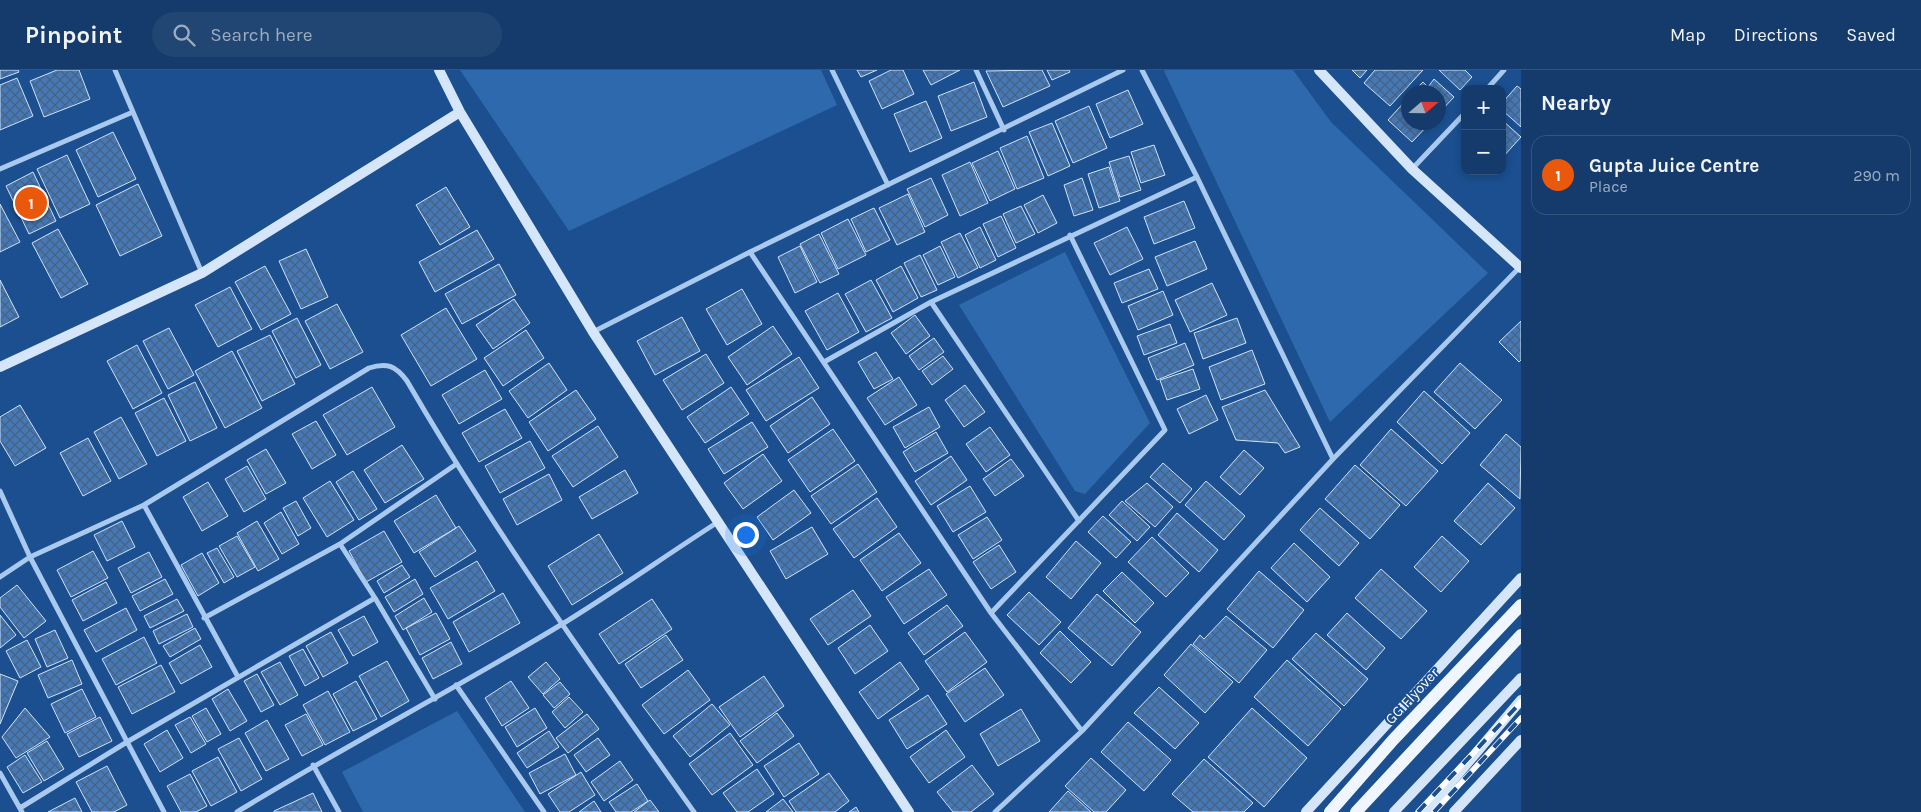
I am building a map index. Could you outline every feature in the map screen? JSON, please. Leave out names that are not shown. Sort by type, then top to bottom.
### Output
[{"type":"main road","name":"GG Flyover","points":[[1330,812],[1393,740],[1521,604]]},
{"type":"main road","points":[[1356,812],[1521,635]]},
{"type":"street","points":[[114,70],[202,273]]},
{"type":"street","points":[[439,70],[460,112],[593,332],[909,812]]},
{"type":"street","points":[[832,70],[888,185]]},
{"type":"street","points":[[976,70],[1004,130]]},
{"type":"street","points":[[593,332],[750,252],[1004,130],[1123,70]]},
{"type":"street","points":[[1142,70],[1197,177],[1332,459]]},
{"type":"street","points":[[995,812],[1082,732],[1332,459],[1521,267],[1412,169],[1319,70]]},
{"type":"street","points":[[1491,85],[1504,70]]},
{"type":"street","points":[[0,170],[133,112]]},
{"type":"street","points":[[0,367],[202,273],[460,112]]},
{"type":"street","points":[[1412,169],[1461,117]]},
{"type":"street","points":[[824,362],[931,302],[1070,235],[1197,177]]},
{"type":"street","points":[[990,612],[1165,430],[1070,235]]},
{"type":"street","points":[[750,252],[990,612],[1082,732]]},
{"type":"street","points":[[931,302],[1079,521]]},
{"type":"street","points":[[0,577],[30,557],[144,505],[369,368],[379,364],[389,364],[400,371],[455,465],[560,625],[694,812]]},
{"type":"street","points":[[204,618],[340,544],[455,465]]},
{"type":"street","points":[[0,491],[30,557],[164,812]]},
{"type":"street","points":[[144,505],[204,618],[238,677]]},
{"type":"street","points":[[237,812],[313,765],[435,699],[560,625],[718,522]]},
{"type":"street","points":[[340,544],[375,598],[435,699]]},
{"type":"street","points":[[1306,812],[1521,578]]},
{"type":"street","points":[[0,773],[21,810],[127,742],[375,598]]},
{"type":"street","points":[[1394,812],[1521,678]]},
{"type":"street","points":[[456,686],[544,812]]},
{"type":"street","points":[[1426,812],[1521,700]]},
{"type":"street","points":[[1454,812],[1521,740]]},
{"type":"street","points":[[313,765],[339,812]]},
{"type":"shaded area","points":[[460,70],[821,70],[837,105],[569,231]]},
{"type":"shaded area","points":[[1293,70],[1331,122],[1488,273],[1330,422],[1164,71]]},
{"type":"shaded area","points":[[1065,252],[1150,423],[1085,494],[1075,491],[959,305]]},
{"type":"shaded area","points":[[457,711],[525,812],[363,812],[342,772]]},
{"type":"building","points":[[0,70],[18,70],[19,72],[0,79]]},
{"type":"building","points":[[57,70],[79,70],[90,99],[44,117],[30,81]]},
{"type":"building","points":[[857,70],[877,70],[861,77]]},
{"type":"building","points":[[891,70],[903,70],[914,94],[882,109],[869,81]]},
{"type":"building","points":[[923,70],[960,70],[931,85]]},
{"type":"building","points":[[1042,70],[1050,86],[1003,107],[986,71]]},
{"type":"building","points":[[1047,70],[1069,70],[1070,72],[1052,80]]},
{"type":"building","points":[[1352,70],[1367,70],[1360,78]]},
{"type":"building","points":[[1375,70],[1423,70],[1409,85],[1401,85],[1401,94],[1390,106],[1364,83]]},
{"type":"building","points":[[1439,70],[1465,70],[1472,77],[1465,85],[1461,85],[1460,90]]},
{"type":"building","points":[[17,78],[33,116],[0,130],[0,85]]},
{"type":"building","points":[[1434,79],[1441,85],[1430,85]]},
{"type":"building","points":[[974,82],[987,117],[951,131],[938,96]]},
{"type":"building","points":[[1517,86],[1521,89],[1521,127],[1506,114],[1506,98]]},
{"type":"building","points":[[1128,90],[1143,124],[1110,138],[1096,104]]},
{"type":"building","points":[[1446,90],[1454,97],[1446,106]]},
{"type":"building","points":[[926,101],[942,138],[910,152],[894,114]]},
{"type":"building","points":[[1089,106],[1107,148],[1073,163],[1055,121]]},
{"type":"building","points":[[1401,106],[1401,130],[1423,130],[1412,142],[1388,120]]},
{"type":"building","points":[[1052,123],[1070,166],[1048,176],[1029,132]]},
{"type":"building","points":[[1506,124],[1521,137],[1506,154]]},
{"type":"building","points":[[113,132],[136,179],[98,197],[76,150]]},
{"type":"building","points":[[1027,136],[1044,178],[1017,189],[1000,148]]},
{"type":"building","points":[[1154,145],[1165,175],[1141,183],[1131,152]]},
{"type":"building","points":[[998,151],[1015,189],[990,201],[972,163]]},
{"type":"building","points":[[67,155],[90,204],[60,218],[37,169]]},
{"type":"building","points":[[1129,156],[1141,190],[1120,197],[1109,162]]},
{"type":"building","points":[[970,162],[988,203],[960,216],[942,175]]},
{"type":"building","points":[[1109,167],[1120,201],[1099,208],[1088,174]]},
{"type":"building","points":[[33,172],[56,221],[29,234],[6,186]]},
{"type":"building","points":[[931,178],[948,215],[925,227],[907,189]]},
{"type":"building","points":[[1082,178],[1093,210],[1074,216],[1064,185]]},
{"type":"building","points":[[138,184],[162,236],[120,256],[96,205]]},
{"type":"building","points":[[446,187],[470,227],[440,245],[416,205]]},
{"type":"building","points":[[908,194],[925,232],[897,245],[879,208]]},
{"type":"building","points":[[1043,195],[1057,223],[1038,233],[1024,205]]},
{"type":"building","points":[[1184,201],[1195,228],[1154,244],[1144,217]]},
{"type":"building","points":[[0,204],[20,242],[0,252]]},
{"type":"building","points":[[1021,206],[1035,234],[1016,243],[1003,214]]},
{"type":"building","points":[[874,208],[890,240],[866,252],[851,219]]},
{"type":"building","points":[[1001,216],[1016,248],[998,257],[983,224]]},
{"type":"building","points":[[848,219],[866,255],[838,269],[821,233]]},
{"type":"building","points":[[980,227],[996,260],[980,268],[965,235]]},
{"type":"building","points":[[1127,227],[1143,259],[1110,275],[1094,243]]},
{"type":"building","points":[[58,229],[88,284],[61,298],[32,243]]},
{"type":"building","points":[[477,230],[494,259],[435,292],[419,262]]},
{"type":"building","points":[[960,233],[978,268],[958,278],[941,242]]},
{"type":"building","points":[[819,234],[839,274],[820,283],[800,244]]},
{"type":"building","points":[[1195,241],[1207,269],[1167,286],[1155,257]]},
{"type":"building","points":[[800,246],[817,282],[795,293],[778,257]]},
{"type":"building","points":[[940,246],[955,277],[938,285],[923,255]]},
{"type":"building","points":[[306,249],[328,297],[301,309],[279,261]]},
{"type":"building","points":[[920,255],[937,290],[921,297],[904,263]]},
{"type":"building","points":[[499,264],[516,295],[462,324],[445,294]]},
{"type":"building","points":[[265,266],[291,314],[261,330],[235,282]]},
{"type":"building","points":[[901,266],[918,298],[893,312],[876,280]]},
{"type":"building","points":[[1149,269],[1158,289],[1122,303],[1114,283]]},
{"type":"building","points":[[0,280],[19,317],[0,327]]},
{"type":"building","points":[[871,280],[892,318],[866,332],[845,294]]},
{"type":"building","points":[[1212,283],[1227,315],[1190,332],[1175,300]]},
{"type":"building","points":[[230,287],[252,329],[218,347],[195,305]]},
{"type":"building","points":[[742,289],[762,324],[727,345],[706,309]]},
{"type":"building","points":[[1163,291],[1173,315],[1138,330],[1128,306]]},
{"type":"building","points":[[838,293],[859,332],[827,350],[805,311]]},
{"type":"building","points":[[514,299],[530,323],[493,349],[476,325]]},
{"type":"building","points":[[337,304],[363,352],[330,369],[305,321]]},
{"type":"building","points":[[446,308],[477,359],[431,386],[401,335]]},
{"type":"building","points":[[915,315],[930,336],[906,354],[891,333]]},
{"type":"building","points":[[682,317],[700,351],[655,375],[637,341]]},
{"type":"building","points":[[297,318],[321,365],[296,378],[272,331]]},
{"type":"building","points":[[1237,318],[1246,343],[1203,359],[1194,333]]},
{"type":"building","points":[[1521,321],[1521,360],[1519,362],[1499,342]]},
{"type":"building","points":[[1170,324],[1177,343],[1144,355],[1137,336]]},
{"type":"building","points":[[773,326],[792,354],[747,385],[728,357]]},
{"type":"building","points":[[169,328],[194,375],[168,389],[143,341]]},
{"type":"building","points":[[526,330],[544,358],[503,386],[484,358]]},
{"type":"building","points":[[270,335],[295,384],[262,401],[237,351]]},
{"type":"building","points":[[934,338],[944,352],[919,370],[909,356]]},
{"type":"building","points":[[1185,343],[1194,365],[1157,380],[1148,358]]},
{"type":"building","points":[[137,345],[162,393],[133,409],[107,361]]},
{"type":"building","points":[[1252,350],[1265,384],[1221,400],[1209,367]]},
{"type":"building","points":[[232,351],[262,408],[225,428],[195,371]]},
{"type":"building","points":[[876,352],[893,379],[874,389],[858,362]]},
{"type":"building","points":[[706,354],[724,383],[682,410],[663,380]]},
{"type":"building","points":[[943,356],[953,369],[932,385],[922,371]]},
{"type":"building","points":[[799,357],[819,388],[766,421],[746,390]]},
{"type":"building","points":[[549,363],[567,390],[528,418],[509,391]]},
{"type":"building","points":[[1460,363],[1502,400],[1475,429],[1434,392]]},
{"type":"building","points":[[1193,369],[1200,389],[1167,400],[1160,380]]},
{"type":"building","points":[[485,370],[502,399],[459,424],[442,395]]},
{"type":"building","points":[[899,377],[917,405],[885,425],[867,398]]},
{"type":"building","points":[[195,382],[217,428],[190,441],[168,395]]},
{"type":"building","points":[[965,385],[985,412],[964,427],[945,400]]},
{"type":"building","points":[[372,387],[395,427],[347,455],[323,415]]},
{"type":"building","points":[[731,387],[749,414],[705,443],[687,417]]},
{"type":"building","points":[[576,390],[596,419],[548,451],[529,422]]},
{"type":"building","points":[[1265,390],[1300,447],[1285,453],[1278,443],[1236,440],[1222,407]]},
{"type":"building","points":[[1424,391],[1470,433],[1442,464],[1397,422]]},
{"type":"building","points":[[1206,395],[1218,420],[1189,434],[1177,409]]},
{"type":"building","points":[[812,397],[830,424],[788,453],[770,426]]},
{"type":"building","points":[[164,398],[186,441],[157,456],[135,413]]},
{"type":"building","points":[[20,405],[46,448],[15,466],[0,441],[0,417]]},
{"type":"building","points":[[929,407],[940,427],[905,448],[893,427]]},
{"type":"building","points":[[505,409],[522,438],[479,462],[462,433]]},
{"type":"building","points":[[121,417],[147,464],[119,479],[94,432]]},
{"type":"building","points":[[316,421],[336,455],[312,469],[292,434]]},
{"type":"building","points":[[752,422],[768,447],[724,474],[708,449]]},
{"type":"building","points":[[598,426],[618,457],[573,487],[552,456]]},
{"type":"building","points":[[990,427],[1010,455],[986,472],[966,444]]},
{"type":"building","points":[[833,429],[855,461],[810,492],[788,460]]},
{"type":"building","points":[[1391,429],[1438,471],[1406,506],[1360,465]]},
{"type":"building","points":[[936,432],[948,453],[915,472],[903,452]]},
{"type":"building","points":[[1506,434],[1521,447],[1520,499],[1480,465]]},
{"type":"building","points":[[88,438],[111,481],[83,496],[60,453]]},
{"type":"building","points":[[530,441],[545,468],[500,493],[485,466]]},
{"type":"building","points":[[402,445],[424,479],[385,503],[364,470]]},
{"type":"building","points":[[266,449],[286,483],[266,494],[247,460]]},
{"type":"building","points":[[1244,450],[1264,468],[1240,495],[1220,477]]},
{"type":"building","points":[[763,454],[782,481],[743,509],[724,483]]},
{"type":"building","points":[[951,456],[967,480],[931,505],[915,481]]},
{"type":"building","points":[[1011,459],[1024,476],[995,496],[983,479]]},
{"type":"building","points":[[1163,463],[1192,489],[1180,503],[1150,477]]},
{"type":"building","points":[[858,464],[877,492],[831,524],[811,496]]},
{"type":"building","points":[[1355,465],[1400,505],[1370,539],[1325,499]]},
{"type":"building","points":[[247,466],[266,499],[244,512],[225,479]]},
{"type":"building","points":[[625,470],[638,493],[592,519],[579,497]]},
{"type":"building","points":[[353,471],[377,509],[359,520],[336,482]]},
{"type":"building","points":[[549,474],[562,500],[517,525],[503,499]]},
{"type":"building","points":[[330,481],[354,520],[327,537],[303,498]]},
{"type":"building","points":[[1206,481],[1245,516],[1224,540],[1185,505]]},
{"type":"building","points":[[208,482],[228,516],[202,531],[183,497]]},
{"type":"building","points":[[1147,483],[1173,507],[1155,527],[1125,501]]},
{"type":"building","points":[[1488,483],[1515,508],[1481,545],[1454,521]]},
{"type":"building","points":[[970,486],[986,512],[953,532],[937,506]]},
{"type":"building","points":[[794,490],[811,513],[773,540],[757,517]]},
{"type":"building","points":[[436,495],[456,528],[414,553],[394,521]]},
{"type":"building","points":[[877,498],[897,527],[854,558],[833,529]]},
{"type":"building","points":[[296,501],[311,528],[298,536],[283,508]]},
{"type":"building","points":[[1122,501],[1150,527],[1137,541],[1109,515]]},
{"type":"building","points":[[1320,508],[1359,543],[1339,566],[1300,530]]},
{"type":"building","points":[[281,512],[299,544],[282,554],[264,523]]},
{"type":"building","points":[[1177,513],[1218,550],[1199,572],[1158,535]]},
{"type":"building","points":[[1103,516],[1131,542],[1116,558],[1088,532]]},
{"type":"building","points":[[987,517],[1002,540],[973,559],[958,535]]},
{"type":"building","points":[[122,521],[135,547],[107,561],[94,535]]},
{"type":"building","points":[[257,521],[279,559],[258,571],[237,533]]},
{"type":"building","points":[[459,526],[476,551],[435,577],[419,552]]},
{"type":"building","points":[[812,527],[828,554],[786,579],[770,551]]},
{"type":"building","points":[[384,531],[402,562],[366,582],[349,551]]},
{"type":"building","points":[[899,533],[921,563],[882,591],[860,560]]},
{"type":"building","points":[[599,534],[623,573],[572,605],[548,566]]},
{"type":"building","points":[[237,536],[255,567],[237,577],[219,546]]},
{"type":"building","points":[[1442,536],[1469,561],[1441,592],[1414,567]]},
{"type":"building","points":[[1152,537],[1189,573],[1166,597],[1128,562]]},
{"type":"building","points":[[1076,541],[1101,563],[1071,599],[1046,577]]},
{"type":"building","points":[[1294,543],[1330,577],[1307,602],[1271,568]]},
{"type":"building","points":[[999,545],[1016,572],[991,589],[973,562]]},
{"type":"building","points":[[217,548],[234,577],[224,583],[207,553]]},
{"type":"building","points":[[93,551],[108,578],[71,597],[57,570]]},
{"type":"building","points":[[149,552],[162,577],[131,593],[118,568]]},
{"type":"building","points":[[202,553],[219,583],[198,596],[181,565]]},
{"type":"building","points":[[477,561],[495,591],[448,619],[430,588]]},
{"type":"building","points":[[402,565],[410,577],[384,593],[377,581]]},
{"type":"building","points":[[929,569],[947,595],[904,624],[886,597]]},
{"type":"building","points":[[1381,569],[1427,611],[1401,639],[1355,598]]},
{"type":"building","points":[[1259,571],[1304,610],[1273,648],[1227,609]]},
{"type":"building","points":[[1122,572],[1154,603],[1135,623],[1103,591]]},
{"type":"building","points":[[165,579],[173,594],[140,611],[132,596]]},
{"type":"building","points":[[415,579],[423,594],[394,612],[385,597]]},
{"type":"building","points":[[106,582],[117,603],[83,621],[72,600]]},
{"type":"building","points":[[17,585],[46,621],[24,638],[0,607],[0,598]]},
{"type":"building","points":[[853,590],[871,616],[828,645],[810,619]]},
{"type":"building","points":[[1029,592],[1061,622],[1039,645],[1007,615]]},
{"type":"building","points":[[503,593],[520,623],[469,652],[453,622]]},
{"type":"building","points":[[1097,594],[1141,632],[1112,666],[1068,628]]},
{"type":"building","points":[[424,598],[432,612],[403,630],[395,616]]},
{"type":"building","points":[[177,599],[184,611],[150,628],[144,616]]},
{"type":"building","points":[[652,599],[672,629],[619,664],[599,634]]},
{"type":"building","points":[[947,605],[963,626],[924,655],[908,633]]},
{"type":"building","points":[[126,608],[137,630],[96,652],[84,630]]},
{"type":"building","points":[[436,613],[450,639],[420,655],[406,628]]},
{"type":"building","points":[[1347,613],[1385,648],[1366,670],[1327,635]]},
{"type":"building","points":[[187,614],[193,627],[159,644],[153,631]]},
{"type":"building","points":[[0,615],[16,635],[0,648]]},
{"type":"building","points":[[364,616],[378,642],[353,656],[338,630]]},
{"type":"building","points":[[1226,616],[1267,650],[1239,683],[1193,644],[1200,635],[1204,639]]},
{"type":"building","points":[[870,625],[888,651],[855,674],[838,648]]},
{"type":"building","points":[[195,628],[201,639],[170,657],[163,646]]},
{"type":"building","points":[[55,630],[68,658],[47,667],[35,639]]},
{"type":"building","points":[[1060,631],[1091,662],[1071,683],[1040,653]]},
{"type":"building","points":[[331,632],[348,663],[323,677],[306,646]]},
{"type":"building","points":[[965,632],[987,662],[947,692],[925,661]]},
{"type":"building","points":[[1316,633],[1368,679],[1344,706],[1292,659]]},
{"type":"building","points":[[666,635],[683,660],[641,688],[625,664]]},
{"type":"building","points":[[144,637],[157,663],[116,685],[102,659]]},
{"type":"building","points":[[27,640],[41,667],[20,678],[6,651]]},
{"type":"building","points":[[451,642],[462,664],[433,679],[422,658]]},
{"type":"building","points":[[1191,644],[1233,682],[1205,713],[1164,675]]},
{"type":"building","points":[[200,645],[212,667],[181,684],[169,663]]},
{"type":"building","points":[[303,649],[319,678],[305,686],[289,656]]},
{"type":"building","points":[[72,660],[82,684],[48,698],[38,675]]},
{"type":"building","points":[[1287,660],[1341,709],[1308,746],[1254,697]]},
{"type":"building","points":[[387,661],[409,701],[381,717],[359,676]]},
{"type":"building","points":[[280,662],[298,695],[280,705],[261,672]]},
{"type":"building","points":[[546,662],[560,679],[543,694],[528,677]]},
{"type":"building","points":[[900,662],[919,689],[878,719],[859,692]]},
{"type":"building","points":[[161,665],[175,692],[132,714],[118,687]]},
{"type":"building","points":[[985,668],[1004,695],[965,722],[946,694]]},
{"type":"building","points":[[688,670],[710,700],[664,734],[642,705]]},
{"type":"building","points":[[0,674],[18,681],[0,724]]},
{"type":"building","points":[[257,674],[274,705],[261,712],[244,681]]},
{"type":"building","points":[[764,676],[784,706],[740,737],[719,707]]},
{"type":"building","points":[[356,681],[377,719],[353,731],[333,694]]},
{"type":"building","points":[[511,681],[529,708],[502,726],[485,698]]},
{"type":"building","points":[[560,682],[570,694],[554,708],[543,695]]},
{"type":"building","points":[[1159,687],[1199,723],[1175,749],[1134,713]]},
{"type":"building","points":[[82,689],[96,717],[65,733],[51,704]]},
{"type":"building","points":[[228,689],[247,721],[230,731],[212,699]]},
{"type":"building","points":[[328,691],[350,732],[325,745],[303,705]]},
{"type":"building","points":[[928,695],[947,724],[907,749],[889,720]]},
{"type":"building","points":[[569,697],[583,712],[565,728],[552,712]]},
{"type":"building","points":[[712,704],[730,725],[690,757],[673,736]]},
{"type":"building","points":[[25,708],[50,737],[16,758],[2,737]]},
{"type":"building","points":[[206,708],[221,734],[207,742],[192,716]]},
{"type":"building","points":[[535,708],[547,728],[517,747],[505,727]]},
{"type":"building","points":[[1252,708],[1307,758],[1264,807],[1208,757]]},
{"type":"building","points":[[1021,709],[1040,741],[998,766],[980,734]]},
{"type":"building","points":[[777,713],[794,736],[757,763],[740,741]]},
{"type":"building","points":[[306,714],[323,745],[302,756],[285,725]]},
{"type":"building","points":[[587,714],[599,729],[568,753],[556,738]]},
{"type":"building","points":[[100,717],[112,741],[79,757],[67,734]]},
{"type":"building","points":[[190,717],[206,744],[191,753],[175,725]]},
{"type":"building","points":[[267,720],[289,759],[266,771],[245,733]]},
{"type":"building","points":[[1128,722],[1171,760],[1144,791],[1101,752]]},
{"type":"building","points":[[167,730],[183,758],[160,772],[144,744]]},
{"type":"building","points":[[946,730],[965,757],[929,783],[910,757]]},
{"type":"building","points":[[549,731],[559,747],[527,768],[517,753]]},
{"type":"building","points":[[730,733],[753,765],[712,795],[689,764]]},
{"type":"building","points":[[239,738],[262,779],[241,791],[218,749]]},
{"type":"building","points":[[598,738],[610,755],[586,772],[574,755]]},
{"type":"building","points":[[47,741],[64,769],[44,781],[27,753]]},
{"type":"building","points":[[799,743],[819,774],[784,797],[764,766]]},
{"type":"building","points":[[565,754],[576,775],[540,794],[529,773]]},
{"type":"building","points":[[25,755],[42,782],[23,793],[7,767]]},
{"type":"building","points":[[218,757],[237,792],[211,806],[192,771]]},
{"type":"building","points":[[1091,758],[1126,790],[1106,812],[1094,812],[1065,786]]},
{"type":"building","points":[[1204,759],[1253,803],[1244,812],[1193,812],[1172,794]]},
{"type":"building","points":[[620,761],[633,780],[604,801],[591,782]]},
{"type":"building","points":[[972,765],[994,794],[971,812],[953,812],[937,792]]},
{"type":"building","points":[[107,766],[127,805],[114,812],[92,812],[76,782]]},
{"type":"building","points":[[757,769],[774,794],[748,812],[737,812],[723,793]]},
{"type":"building","points":[[581,772],[595,795],[569,812],[560,812],[548,794]]},
{"type":"building","points":[[829,773],[849,801],[835,812],[796,812],[789,801]]},
{"type":"building","points":[[190,774],[207,806],[196,812],[181,812],[167,786]]},
{"type":"building","points":[[637,784],[648,801],[631,812],[616,812],[609,802]]},
{"type":"building","points":[[1068,791],[1091,812],[1049,812]]},
{"type":"building","points":[[313,793],[322,812],[274,812],[274,811]]},
{"type":"building","points":[[75,798],[82,812],[48,812]]},
{"type":"building","points":[[783,799],[793,812],[766,812]]},
{"type":"building","points":[[650,800],[659,812],[634,812]]},
{"type":"building","points":[[594,801],[601,812],[579,812]]},
{"type":"building","points":[[856,807],[859,812],[849,812]]},
{"type":"railway","points":[[1418,812],[1521,702]]},
{"type":"railway","points":[[1434,812],[1521,718]]},
{"type":"place","name":"Gupta Juice Centre","points":[[31,203]]}]
